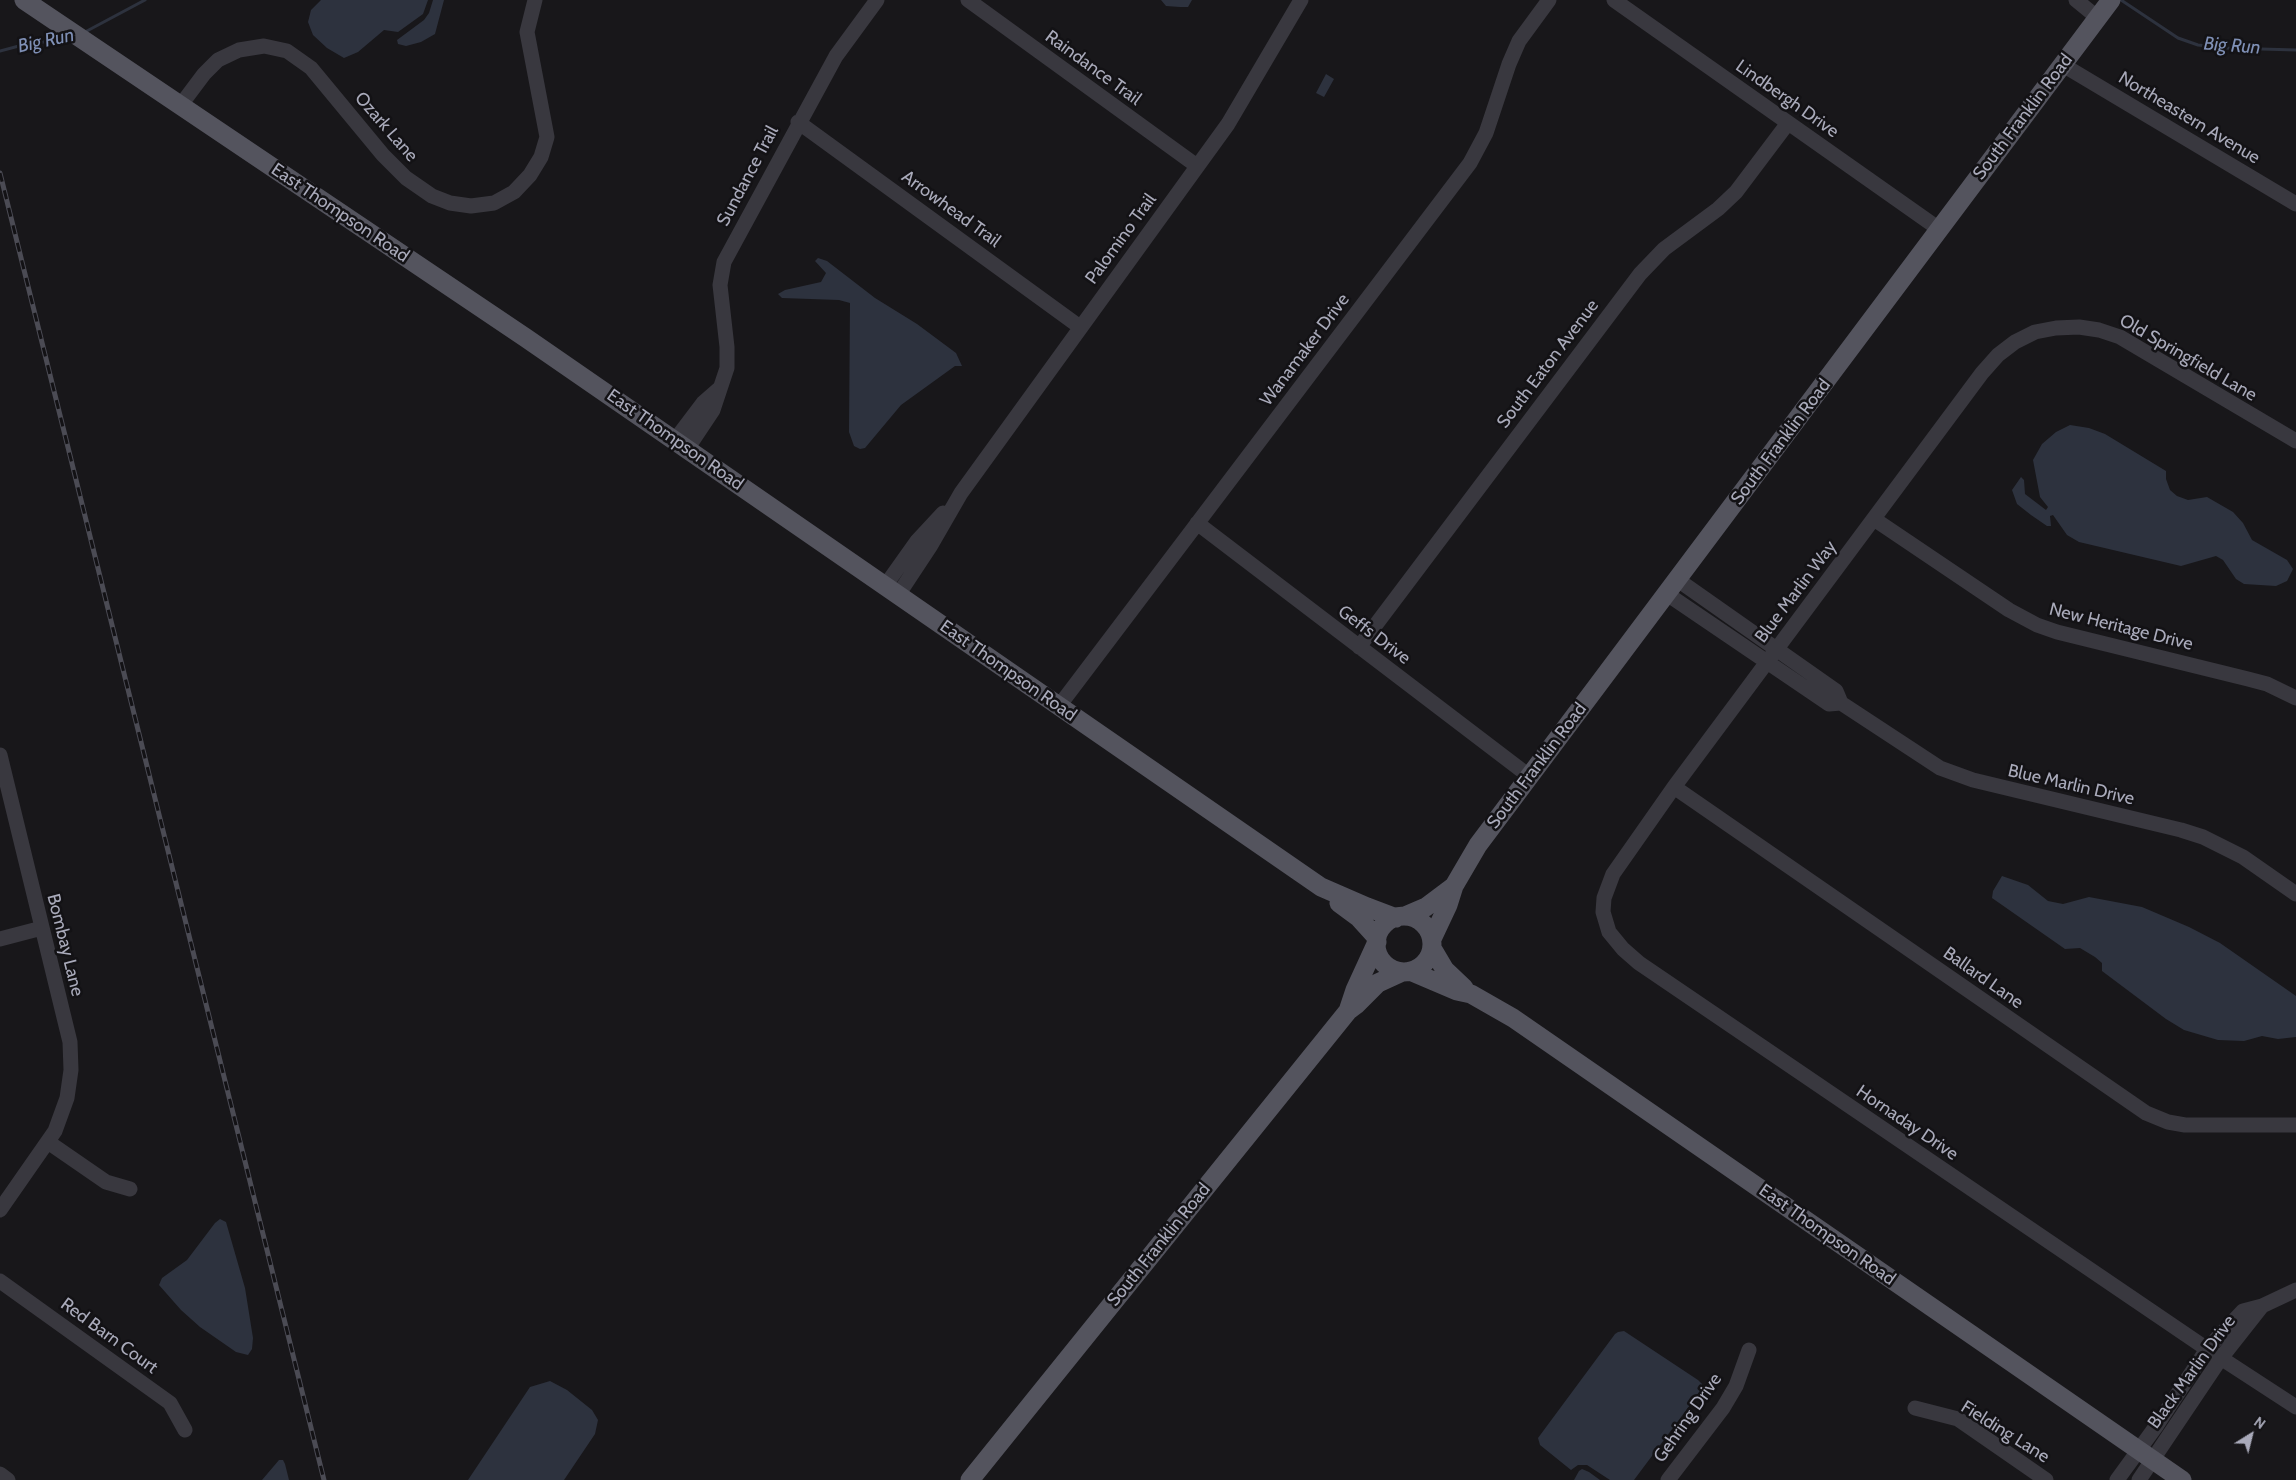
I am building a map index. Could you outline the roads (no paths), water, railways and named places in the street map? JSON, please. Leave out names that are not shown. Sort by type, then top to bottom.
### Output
[{"type":"main road","name":"East Thompson Road","points":[[24,0],[681,444],[1321,887],[1374,910],[1401,917]]},
{"type":"main road","name":"South Franklin Road","points":[[1432,944],[1454,886],[1478,845],[2105,8]]},
{"type":"main road","name":"South Franklin Road","points":[[1401,917],[1426,907],[1454,886]]},
{"type":"main road","name":"East Thompson Road","points":[[1321,887],[1330,897],[1358,917],[1377,940]]},
{"type":"main road","points":[[1401,917],[1421,922],[1429,931],[1432,944],[1425,963],[1406,971],[1390,968],[1383,962],[1379,955],[1377,940],[1386,924],[1401,917]]},
{"type":"main road","name":"South Franklin Road","points":[[1348,1011],[1377,940]]},
{"type":"main road","name":"East Thompson Road","points":[[1432,944],[1445,970],[1470,994]]},
{"type":"main road","name":"East Thompson Road","points":[[1406,971],[1470,994],[1521,1024],[2182,1480]]},
{"type":"main road","name":"South Franklin Road","points":[[970,1480],[1348,1011],[1378,982],[1406,971]]},
{"type":"street","name":"Ozark Lane","points":[[180,106],[204,74],[218,60],[239,50],[264,46],[287,51],[311,68],[383,155],[406,178],[432,196],[450,203],[471,206],[494,203],[514,192],[530,175],[541,157],[547,136],[527,32],[535,0]]},
{"type":"street","name":"Sundance Trail","points":[[681,444],[703,403],[720,390],[727,368],[727,347],[720,285],[724,262],[798,122],[836,56],[877,0]]},
{"type":"street","name":"Raindance Trail","points":[[968,0],[1197,166]]},
{"type":"street","name":"Palomino Trail","points":[[892,591],[917,541],[961,493],[1241,103],[1301,0]]},
{"type":"street","name":"Wanamaker Drive","points":[[1059,706],[1470,164],[1486,133],[1509,64],[1519,41],[1549,0]]},
{"type":"street","name":"Lindbergh Drive","points":[[1614,0],[1939,229]]},
{"type":"street","points":[[2076,0],[2105,8]]},
{"type":"street","name":"Northeastern Avenue","points":[[2063,65],[2296,204]]},
{"type":"street","name":"Arrowhead Trail","points":[[798,122],[1080,327]]},
{"type":"street","name":"South Eaton Avenue","points":[[1359,646],[1640,274],[1664,248],[1718,209],[1736,192],[1788,123]]},
{"type":"street","name":"Old Springfield Lane","points":[[2056,328],[2086,328],[2120,337],[2296,441]]},
{"type":"street","name":"Blue Marlin Way","points":[[1603,912],[1604,898],[1613,874],[1674,787],[1998,355],[2015,342],[2035,332],[2056,328]]},
{"type":"street","name":"New Heritage Drive","points":[[1874,519],[2008,610],[2037,625],[2057,632],[2267,684],[2296,698]]},
{"type":"street","name":"Geffs Drive","points":[[1197,524],[1529,776]]},
{"type":"street","name":"Blue Marlin Drive","points":[[1672,587],[1772,656],[1829,704],[1841,703],[1940,768],[1973,780],[2203,837],[2243,857],[2296,894]]},
{"type":"street","name":"Bombay Lane","points":[[0,755],[70,1042],[71,1070],[67,1098],[55,1131],[0,1210]]},
{"type":"street","name":"Ballard Lane","points":[[1674,787],[2146,1113],[2179,1125],[2296,1125]]},
{"type":"street","name":"Hornaday Drive","points":[[1603,912],[1609,932],[1623,950],[1639,963],[2207,1349],[2296,1407]]},
{"type":"street","points":[[0,939],[42,928]]},
{"type":"street","points":[[48,1142],[106,1182],[130,1189]]},
{"type":"street","name":"Red Barn Court","points":[[0,1281],[170,1402],[185,1430]]},
{"type":"street","name":"Black Marlin Drive","points":[[2145,1455],[2207,1349],[2242,1311],[2262,1306],[2296,1290]]},
{"type":"street","name":"Black Marlin Drive","points":[[2145,1455],[2262,1306]]},
{"type":"street","name":"Gehring Drive","points":[[1668,1480],[1723,1408],[1736,1386],[1749,1350]]},
{"type":"street","name":"Fielding Lane","points":[[1915,1408],[1958,1419],[2046,1480]]},
{"type":"street","points":[[2117,1480],[2145,1455]]},
{"type":"street","points":[[2139,1480],[2145,1455]]},
{"type":"street","points":[[0,1474],[8,1480]]},
{"type":"water","points":[[321,0],[428,0],[423,14],[398,32],[384,30],[358,52],[344,58],[327,48],[313,35],[308,22],[311,10]]},
{"type":"water","points":[[433,0],[444,0],[435,34],[421,42],[406,46],[398,44],[397,40],[424,20],[429,13]]},
{"type":"water","points":[[1161,0],[1192,0],[1188,7],[1180,7],[1166,6]]},
{"type":"water","points":[[1326,74],[1334,79],[1324,97],[1316,93]]},
{"type":"water","points":[[818,258],[827,261],[875,298],[917,324],[956,353],[962,366],[955,366],[901,405],[865,448],[860,449],[854,446],[849,432],[850,303],[839,300],[782,298],[778,294],[785,290],[821,282],[826,273],[815,261]]},
{"type":"water","points":[[2070,425],[2089,428],[2105,434],[2166,471],[2166,479],[2170,490],[2177,496],[2188,500],[2207,497],[2233,512],[2243,523],[2252,540],[2287,560],[2293,569],[2287,581],[2276,586],[2244,584],[2236,579],[2223,560],[2216,556],[2181,566],[2079,542],[2067,535],[2053,515],[2050,516],[2051,526],[2047,526],[2031,515],[2017,504],[2012,490],[2021,477],[2024,480],[2025,494],[2046,510],[2048,507],[2040,497],[2033,460],[2042,444],[2056,432]]},
{"type":"water","points":[[2002,876],[2028,885],[2048,901],[2063,904],[2089,897],[2142,907],[2189,927],[2220,943],[2296,996],[2296,1037],[2278,1039],[2262,1036],[2244,1041],[2218,1040],[2184,1030],[2166,1019],[2102,971],[2102,963],[2095,957],[2080,948],[2065,949],[1992,898],[1993,891]]},
{"type":"water","points":[[220,1219],[226,1222],[245,1288],[253,1338],[252,1349],[248,1355],[236,1352],[200,1327],[181,1310],[159,1285],[162,1278],[187,1260]]},
{"type":"water","points":[[1624,1331],[1698,1380],[1702,1384],[1702,1389],[1634,1480],[1610,1480],[1587,1465],[1578,1465],[1571,1470],[1540,1445],[1538,1438],[1615,1334]]},
{"type":"water","points":[[550,1381],[567,1390],[592,1410],[598,1420],[595,1434],[564,1480],[468,1480],[530,1387]]},
{"type":"water","points":[[279,1460],[283,1460],[285,1464],[289,1480],[262,1480]]},
{"type":"water","points":[[1582,1469],[1589,1472],[1600,1480],[1574,1480]]},
{"type":"waterway","name":"Big Run","points":[[85,32],[145,0]]},
{"type":"waterway","name":"Big Run","points":[[2121,0],[2178,38],[2198,45],[2226,48],[2296,50]]},
{"type":"waterway","name":"Big Run","points":[[0,51],[30,43],[70,40]]},
{"type":"railway","points":[[0,173],[324,1480]]}]
